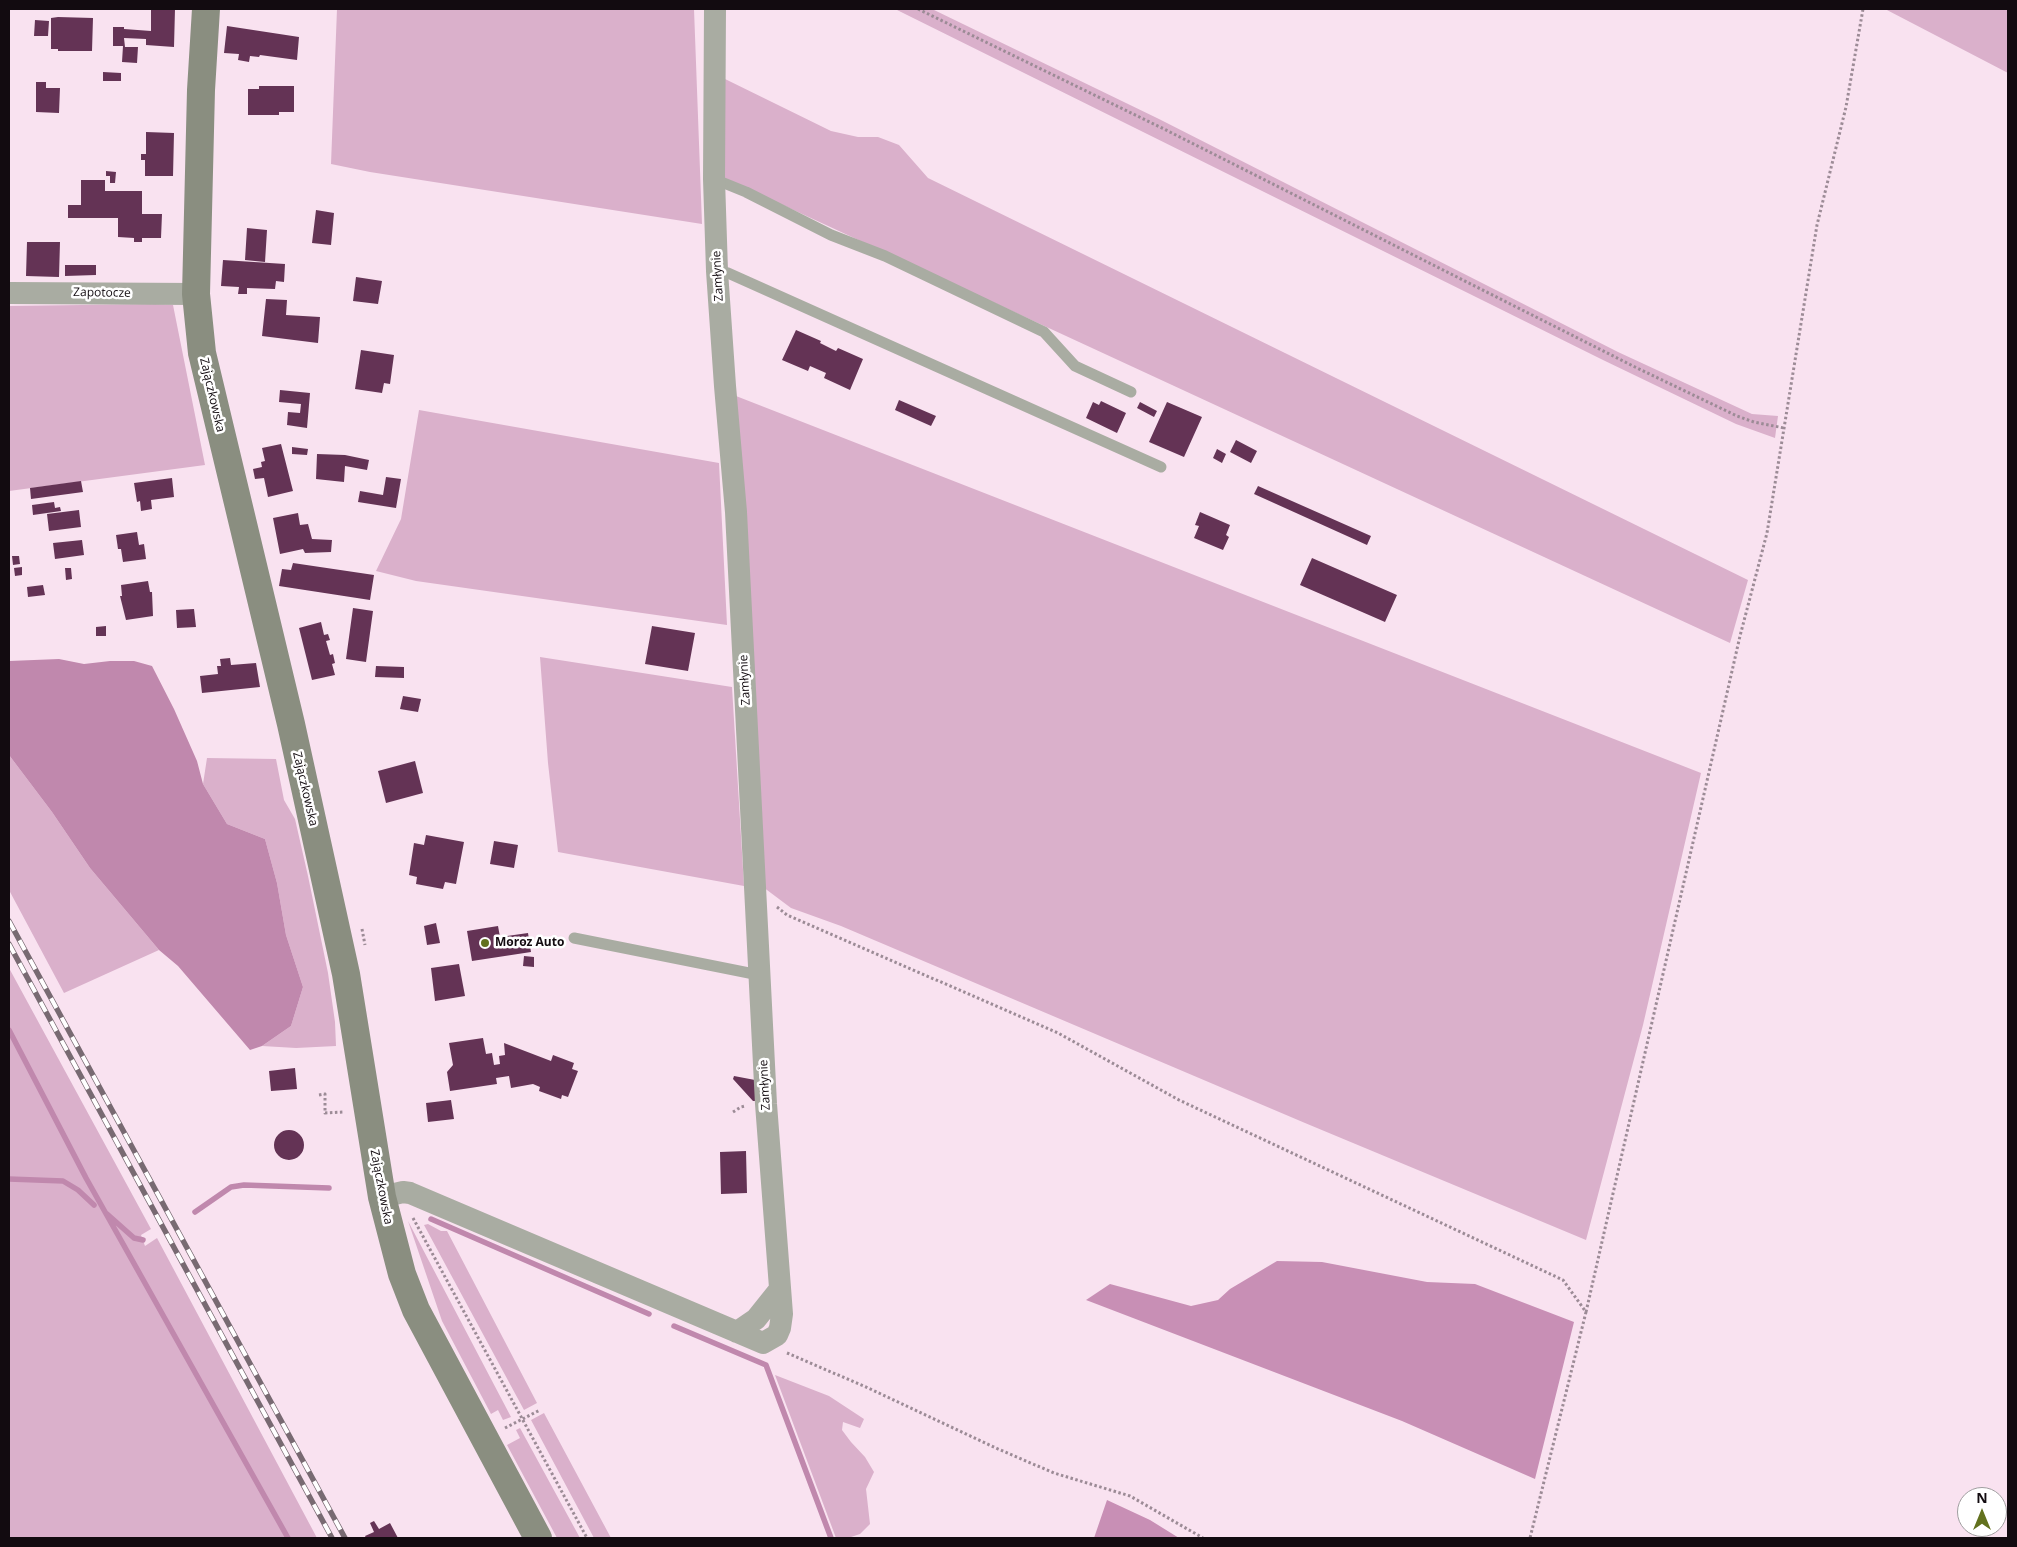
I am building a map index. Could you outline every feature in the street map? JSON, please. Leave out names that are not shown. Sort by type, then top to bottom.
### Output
[{"type":"main road","name":"Zajączkowska","points":[[206,9],[201,90],[196,294],[198,328],[207,378],[291,724],[346,974],[382,1197],[399,1265],[416,1310],[538,1538]]},
{"type":"street","name":"Zamłynie","points":[[715,9],[714,179],[717,271],[736,512],[767,1124],[782,1314],[777,1335],[763,1343]]},
{"type":"street","name":"Zapotocze","points":[[9,292],[196,294]]},
{"type":"street","points":[[382,1197],[403,1192],[410,1193],[763,1343]]},
{"type":"street","points":[[737,1332],[756,1319],[780,1289]]},
{"type":"lane","points":[[714,179],[746,192],[832,235],[885,256],[1044,332],[1074,366],[1131,392]]},
{"type":"lane","points":[[717,271],[728,273],[1162,467]]},
{"type":"lane","points":[[574,938],[759,974]]},
{"type":"path","points":[[918,9],[1164,128],[1635,367],[1737,416],[1754,422],[1784,428]]},
{"type":"path","points":[[1530,1538],[1586,1312],[1740,636],[1767,534],[1817,225],[1846,107],[1863,9]]},
{"type":"path","points":[[755,889],[787,915],[1058,1033],[1179,1100],[1563,1280],[1586,1312]]},
{"type":"path","points":[[319,1095],[325,1094],[325,1113],[343,1112]]},
{"type":"path","points":[[410,1211],[587,1538]]},
{"type":"path","points":[[763,1343],[866,1386],[1006,1453],[1054,1473],[1130,1496],[1203,1538]]},
{"type":"path","points":[[484,1438],[540,1410]]},
{"type":"shaded area","points":[[337,9],[694,9],[702,224],[370,172],[331,164]]},
{"type":"shaded area","points":[[895,9],[932,9],[1159,119],[1618,352],[1752,414],[1778,416],[1775,438],[1736,424],[1603,360]]},
{"type":"shaded area","points":[[1885,9],[2008,9],[2008,73]]},
{"type":"shaded area","points":[[723,78],[831,131],[858,137],[878,137],[899,145],[928,178],[1748,580],[1730,643],[720,176]]},
{"type":"shaded area","points":[[173,305],[205,465],[9,491],[9,306]]},
{"type":"shaded area","points":[[736,396],[1701,773],[1643,1025],[1586,1240],[841,926],[791,908],[763,887]]},
{"type":"shaded area","points":[[419,410],[719,463],[727,625],[416,581],[376,571],[401,519]]},
{"type":"shaded area","points":[[540,657],[732,687],[744,886],[558,852],[548,763]]},
{"type":"shaded area","points":[[59,659],[84,664],[134,661],[152,666],[197,761],[203,784],[227,824],[265,839],[277,883],[286,935],[303,987],[291,1026],[262,1046],[250,1050],[178,966],[159,950],[90,868],[52,812],[9,755],[9,661]]},
{"type":"shaded area","points":[[9,755],[52,812],[90,868],[159,950],[64,993],[9,890]]},
{"type":"shaded area","points":[[207,758],[276,759],[284,800],[295,819],[308,876],[328,973],[335,1022],[336,1046],[296,1048],[262,1046],[291,1026],[303,987],[286,935],[277,883],[265,839],[227,824],[203,784]]},
{"type":"shaded area","points":[[9,968],[151,1229],[141,1235],[145,1246],[157,1238],[317,1538],[9,1538]]},
{"type":"shaded area","points":[[408,1221],[511,1417],[503,1420],[498,1410],[491,1414],[442,1321]]},
{"type":"shaded area","points":[[428,1224],[441,1231],[447,1231],[537,1403],[524,1410],[424,1225]]},
{"type":"shaded area","points":[[1277,1261],[1322,1262],[1427,1282],[1475,1284],[1574,1322],[1535,1479],[1402,1421],[1086,1300],[1110,1284],[1191,1306],[1218,1300],[1230,1289]]},
{"type":"shaded area","points":[[775,1375],[829,1396],[864,1419],[860,1428],[843,1422],[842,1430],[865,1457],[874,1472],[866,1489],[870,1524],[860,1534],[848,1538],[836,1538]]},
{"type":"shaded area","points":[[544,1413],[611,1538],[594,1538],[531,1420]]},
{"type":"shaded area","points":[[520,1428],[580,1538],[557,1538],[507,1445],[520,1438],[516,1430]]},
{"type":"shaded area","points":[[1107,1500],[1150,1520],[1179,1538],[1094,1538]]},
{"type":"building","points":[[151,9],[175,9],[174,47],[146,45],[146,39],[124,38],[125,47],[138,47],[137,63],[122,62],[123,46],[113,46],[113,27],[151,31]]},
{"type":"building","points":[[51,18],[93,18],[92,51],[58,51],[58,49],[51,49]]},
{"type":"building","points":[[35,20],[49,21],[48,36],[34,36]]},
{"type":"building","points":[[227,26],[299,37],[297,60],[260,55],[259,57],[250,56],[249,62],[238,60],[239,54],[224,53]]},
{"type":"building","points":[[103,72],[121,73],[121,81],[103,81]]},
{"type":"building","points":[[36,82],[46,82],[46,88],[60,88],[59,113],[36,112]]},
{"type":"building","points":[[259,86],[294,86],[294,112],[279,112],[279,115],[248,115],[248,89],[259,89]]},
{"type":"building","points":[[146,132],[174,133],[173,176],[145,176],[145,160],[141,160],[141,154],[146,154]]},
{"type":"building","points":[[106,171],[116,172],[115,183],[110,183],[110,176],[106,176]]},
{"type":"building","points":[[81,180],[105,180],[105,191],[142,191],[142,214],[162,214],[161,238],[142,238],[142,242],[134,242],[134,238],[118,237],[118,218],[68,218],[68,205],[81,205]]},
{"type":"building","points":[[316,210],[334,213],[331,245],[312,243]]},
{"type":"building","points":[[247,228],[267,230],[265,262],[245,260]]},
{"type":"building","points":[[27,242],[60,242],[59,277],[26,276]]},
{"type":"building","points":[[223,260],[285,264],[284,282],[276,281],[275,289],[247,288],[247,294],[238,294],[239,287],[221,286]]},
{"type":"building","points":[[65,265],[96,265],[96,275],[65,276]]},
{"type":"building","points":[[356,277],[382,281],[378,304],[353,301]]},
{"type":"building","points":[[266,299],[287,300],[286,315],[320,317],[318,343],[262,336]]},
{"type":"building","points":[[796,330],[821,341],[820,343],[836,351],[838,348],[863,359],[850,390],[824,378],[826,373],[810,366],[808,371],[782,360]]},
{"type":"building","points":[[361,350],[394,355],[390,384],[384,383],[382,393],[355,389]]},
{"type":"building","points":[[280,390],[310,393],[307,428],[287,425],[288,412],[300,413],[301,404],[279,402]]},
{"type":"building","points":[[899,400],[936,416],[931,426],[895,410]]},
{"type":"building","points":[[1101,401],[1126,413],[1117,433],[1086,418],[1093,402],[1099,405]]},
{"type":"building","points":[[1140,402],[1157,411],[1154,417],[1137,408]]},
{"type":"building","points":[[1167,402],[1202,417],[1184,457],[1149,442]]},
{"type":"building","points":[[1236,440],[1257,451],[1251,463],[1230,452]]},
{"type":"building","points":[[281,444],[293,491],[268,497],[264,478],[255,479],[253,469],[262,467],[261,462],[265,461],[262,448]]},
{"type":"building","points":[[292,447],[308,449],[307,455],[292,454]]},
{"type":"building","points":[[1217,449],[1226,454],[1222,463],[1213,458]]},
{"type":"building","points":[[317,454],[345,455],[369,460],[367,470],[345,466],[344,482],[316,479]]},
{"type":"building","points":[[386,477],[401,479],[396,508],[358,502],[360,491],[383,495]]},
{"type":"building","points":[[172,478],[174,497],[151,500],[152,509],[141,511],[140,501],[137,502],[134,483]]},
{"type":"building","points":[[81,481],[83,492],[31,499],[30,488]]},
{"type":"building","points":[[1258,486],[1371,536],[1367,545],[1254,494]]},
{"type":"building","points":[[54,502],[55,508],[60,507],[61,511],[33,515],[32,505]]},
{"type":"building","points":[[79,510],[81,527],[49,531],[47,514]]},
{"type":"building","points":[[1200,512],[1230,525],[1226,535],[1229,537],[1223,550],[1194,538],[1199,526],[1195,525]]},
{"type":"building","points":[[298,513],[300,525],[308,524],[312,539],[332,540],[331,552],[305,553],[303,549],[280,554],[273,518]]},
{"type":"building","points":[[137,532],[139,545],[144,544],[146,559],[123,562],[121,549],[118,549],[116,535]]},
{"type":"building","points":[[82,540],[84,555],[55,559],[53,543]]},
{"type":"building","points":[[12,556],[19,556],[20,564],[13,565]]},
{"type":"building","points":[[1312,558],[1397,595],[1385,622],[1300,585]]},
{"type":"building","points":[[293,563],[374,575],[370,600],[279,586],[282,569],[291,570]]},
{"type":"building","points":[[22,567],[22,575],[15,576],[14,568]]},
{"type":"building","points":[[65,568],[71,568],[72,579],[66,580]]},
{"type":"building","points":[[148,581],[150,592],[152,592],[153,616],[126,620],[120,596],[122,596],[121,585]]},
{"type":"building","points":[[43,585],[45,595],[28,597],[27,587]]},
{"type":"building","points":[[353,608],[373,611],[366,662],[346,659]]},
{"type":"building","points":[[194,609],[196,627],[177,628],[176,610]]},
{"type":"building","points":[[321,622],[324,635],[328,634],[330,640],[326,641],[330,655],[333,654],[335,663],[332,664],[335,675],[312,680],[299,628]]},
{"type":"building","points":[[106,626],[106,636],[96,636],[96,627]]},
{"type":"building","points":[[652,626],[695,633],[688,671],[645,664]]},
{"type":"building","points":[[230,658],[231,665],[256,663],[260,687],[202,693],[200,676],[218,674],[217,666],[221,666],[220,659]]},
{"type":"building","points":[[376,666],[404,667],[404,678],[375,677]]},
{"type":"building","points":[[403,696],[421,699],[418,712],[400,709]]},
{"type":"building","points":[[415,761],[423,793],[386,803],[378,771]]},
{"type":"building","points":[[426,835],[464,842],[456,884],[445,882],[443,889],[416,884],[417,877],[409,875],[414,843],[424,845]]},
{"type":"building","points":[[494,841],[518,845],[514,868],[490,864]]},
{"type":"building","points":[[436,923],[440,943],[427,945],[424,926]]},
{"type":"building","points":[[498,926],[500,937],[528,933],[531,952],[472,961],[467,931]]},
{"type":"building","points":[[524,956],[534,957],[534,967],[523,966]]},
{"type":"building","points":[[459,964],[465,996],[435,1001],[431,968]]},
{"type":"building","points":[[483,1038],[486,1054],[492,1053],[494,1065],[500,1064],[499,1056],[505,1055],[504,1043],[551,1061],[553,1055],[574,1063],[572,1069],[578,1071],[568,1097],[562,1095],[561,1099],[539,1091],[540,1087],[533,1084],[511,1088],[509,1076],[496,1078],[497,1084],[450,1091],[447,1072],[453,1065],[449,1043]]},
{"type":"building","points":[[295,1068],[297,1089],[271,1091],[269,1071]]},
{"type":"building","points":[[734,1076],[755,1080],[756,1101],[753,1101],[733,1079]]},
{"type":"building","points":[[451,1100],[454,1119],[428,1122],[426,1103]]},
{"type":"building","points":[[289,1130],[299,1135],[304,1145],[299,1155],[289,1160],[279,1155],[274,1145],[279,1135]]},
{"type":"building","points":[[746,1151],[747,1193],[721,1194],[720,1152]]},
{"type":"building","points":[[374,1521],[379,1529],[390,1523],[398,1538],[366,1538],[365,1536],[374,1532],[370,1523]]},
{"type":"waterway","points":[[9,1030],[86,1178],[288,1538]]},
{"type":"waterway","points":[[9,1179],[63,1181],[78,1190],[94,1205]]},
{"type":"waterway","points":[[195,1212],[231,1187],[244,1185],[329,1188]]},
{"type":"waterway","points":[[107,1214],[134,1238],[143,1240]]},
{"type":"waterway","points":[[431,1219],[649,1314]]},
{"type":"waterway","points":[[674,1326],[766,1365],[831,1538]]},
{"type":"railway","points":[[9,921],[345,1538]]},
{"type":"railway","points":[[9,944],[332,1538]]},
{"type":"place","name":"Moroz Auto","points":[[485,943]]}]
